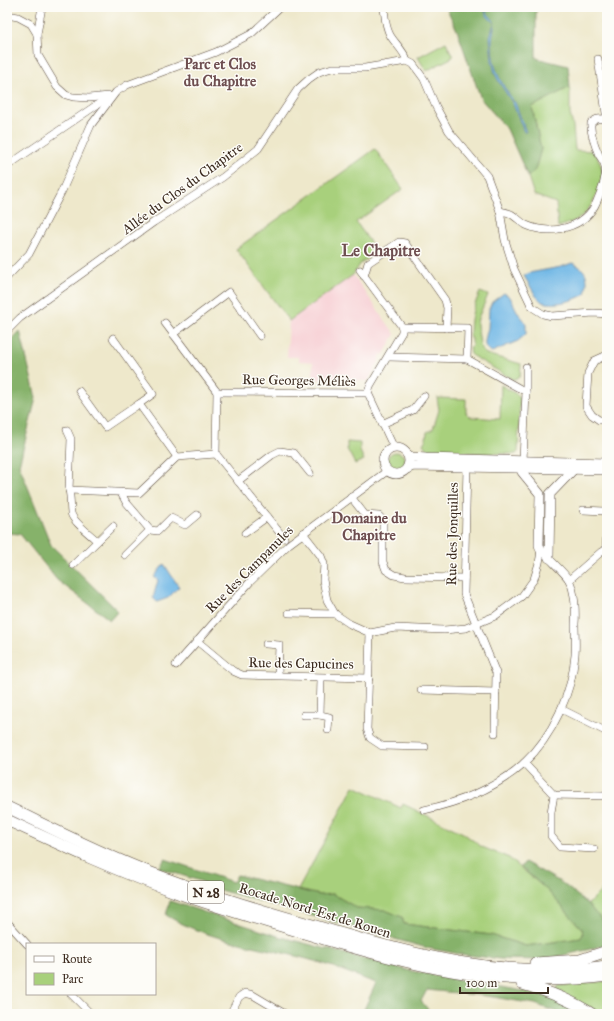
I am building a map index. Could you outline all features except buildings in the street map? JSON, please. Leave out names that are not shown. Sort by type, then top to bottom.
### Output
[{"type":"highway","name":"Rocade Nord-Est de Rouen","points":[[7,807],[138,868],[192,888],[285,918],[383,946],[455,963],[491,968],[529,970],[573,969],[607,966]]},
{"type":"highway","name":"Rocade Nord-Est de Rouen","points":[[7,820],[140,879],[178,894],[396,960],[442,970],[502,978],[554,980],[607,976]]},
{"type":"highway","points":[[455,963],[527,963],[580,960],[607,951]]},
{"type":"highway","points":[[502,978],[561,996],[592,1014]]},
{"type":"street","points":[[42,7],[37,34],[38,55],[57,87],[66,95],[73,97],[89,98],[109,96]]},
{"type":"street","points":[[7,166],[127,85],[216,52],[251,34],[280,7]]},
{"type":"street","points":[[384,7],[385,23],[390,34],[405,55],[407,61],[413,64],[424,79],[436,107],[449,130],[487,176],[500,211],[505,240],[514,269],[532,307],[543,314],[552,316],[594,313],[607,314]]},
{"type":"street","points":[[7,15],[21,18],[31,24],[37,34]]},
{"type":"street","points":[[598,59],[607,120],[601,118],[595,120],[591,123],[590,127],[597,150],[605,165]]},
{"type":"street","name":"Allée du Clos du Chapitre","points":[[7,331],[20,318],[124,246],[154,222],[223,177],[258,149],[298,89],[309,78],[319,72],[332,68],[365,68],[407,61]]},
{"type":"street","points":[[7,277],[29,254],[62,191],[91,124],[116,92]]},
{"type":"street","points":[[500,211],[510,213],[526,225],[546,230],[567,228],[583,220],[595,205],[602,187],[607,152]]},
{"type":"street","points":[[368,393],[370,386],[402,332],[402,327],[362,273],[368,263],[399,242],[405,243],[445,300],[447,308],[446,328]]},
{"type":"street","points":[[173,334],[229,292],[260,336]]},
{"type":"street","points":[[165,323],[217,392],[216,454],[284,538]]},
{"type":"street","points":[[402,327],[468,328],[467,359]]},
{"type":"street","points":[[79,391],[105,427],[153,394],[113,338]]},
{"type":"street","points":[[607,355],[594,360],[588,373],[586,406],[592,416],[599,420],[607,420]]},
{"type":"street","points":[[388,357],[467,359],[526,392]]},
{"type":"street","points":[[303,533],[321,556],[324,564],[323,580],[326,600],[335,614],[350,624],[370,633],[395,628],[444,630],[466,628],[495,616],[522,596],[534,579],[541,551],[539,545],[540,494],[522,472],[526,367]]},
{"type":"street","name":"Rue Georges Méliès","points":[[217,392],[368,393],[394,448]]},
{"type":"street","points":[[382,424],[413,410],[424,396]]},
{"type":"street","points":[[139,404],[177,457]]},
{"type":"street","points":[[67,430],[71,439],[69,490],[71,497],[71,514],[75,520],[97,541]]},
{"type":"street","points":[[522,465],[467,467],[413,466],[400,474],[395,475],[387,471],[384,467],[383,457],[389,450],[394,448],[401,449],[412,457],[522,465],[574,466],[607,470]]},
{"type":"street","points":[[238,481],[272,455],[280,451],[294,453],[310,473]]},
{"type":"street","points":[[69,490],[139,493],[177,457],[216,454]]},
{"type":"street","points":[[407,469],[409,460],[408,455]]},
{"type":"street","points":[[549,558],[550,494],[574,466],[607,463]]},
{"type":"street","name":"Rue des Jonquilles","points":[[467,467],[464,594],[489,652],[496,673],[495,733]]},
{"type":"street","name":"Rue des Campanules","points":[[176,665],[250,582],[289,544],[387,471]]},
{"type":"street","points":[[121,493],[126,502],[150,530],[158,531],[171,518],[185,525],[197,515]]},
{"type":"street","points":[[540,494],[550,494]]},
{"type":"street","points":[[351,497],[365,515],[379,516],[383,520],[383,562],[386,570],[394,575],[464,578]]},
{"type":"street","points":[[583,510],[604,511],[607,514]]},
{"type":"street","points":[[245,533],[267,517]]},
{"type":"street","points":[[73,565],[113,526]]},
{"type":"street","points":[[569,580],[601,552],[607,550],[607,528]]},
{"type":"street","points":[[125,555],[150,530]]},
{"type":"street","points":[[424,810],[451,804],[478,794],[497,784],[524,763],[551,729],[562,709],[571,678],[575,655],[576,611],[574,596],[569,580],[541,551]]},
{"type":"street","points":[[289,613],[335,614]]},
{"type":"street","points":[[370,633],[367,728],[370,738],[382,746],[425,747]]},
{"type":"street","name":"Rue des Capucines","points":[[197,641],[233,671],[242,675],[368,678]]},
{"type":"street","points":[[266,644],[279,645],[278,676]]},
{"type":"street","points":[[320,715],[321,678]]},
{"type":"street","points":[[421,690],[496,692]]},
{"type":"street","points":[[562,709],[607,732]]},
{"type":"street","points":[[304,715],[320,715],[329,717],[328,730]]},
{"type":"street","points":[[524,763],[554,795],[607,796]]},
{"type":"street","points":[[554,795],[551,836],[560,847],[594,849]]},
{"type":"street","points":[[7,922],[26,943]]},
{"type":"street","points":[[230,1014],[239,997],[245,993],[253,995],[285,1014]]},
{"type":"street","points":[[72,995],[91,1014]]},
{"type":"shaded area","points":[[353,275],[395,334],[384,354],[379,358],[379,361],[368,381],[313,379],[313,362],[299,361],[299,357],[287,357],[289,321]]},
{"type":"green space","points":[[446,7],[538,7],[536,12],[536,58],[568,66],[570,87],[532,107],[541,149],[535,170],[528,177],[507,129],[481,99],[457,30]]},
{"type":"green space","points":[[446,42],[453,57],[426,71],[418,57]]},
{"type":"green space","points":[[570,87],[570,114],[573,126],[575,150],[594,151],[601,167],[602,177],[601,184],[588,210],[577,219],[558,227],[556,203],[534,195],[528,177],[535,170],[541,149],[532,107]]},
{"type":"green space","points":[[375,149],[403,189],[356,222],[377,252],[361,263],[353,275],[289,321],[236,249]]},
{"type":"green space","points":[[480,292],[488,295],[478,318],[477,325],[481,349],[486,354],[521,364],[520,376],[517,379],[512,379],[471,355],[470,347],[472,346],[472,338],[470,338],[470,325],[473,309]]},
{"type":"green space","points":[[20,331],[36,398],[19,465],[51,545],[118,611],[110,620],[57,580],[20,534],[7,533],[7,345]]},
{"type":"green space","points":[[501,385],[518,395],[520,398],[518,452],[516,454],[429,452],[423,444],[426,439],[427,432],[433,429],[439,410],[437,398],[466,399],[466,413],[471,417],[500,419]]},
{"type":"green space","points":[[347,442],[360,443],[360,451],[364,460],[355,464],[347,449]]},
{"type":"green space","points":[[392,452],[400,452],[405,457],[403,468],[400,470],[392,470],[387,465],[387,457]]},
{"type":"green space","points":[[354,786],[401,808],[403,804],[463,833],[482,847],[509,858],[547,890],[582,929],[583,934],[581,938],[526,946],[491,935],[404,924],[402,917],[385,910],[357,908],[333,894],[320,895],[298,890]]},
{"type":"green space","points":[[165,859],[233,882],[237,875],[319,895],[333,894],[357,908],[385,910],[402,917],[404,924],[491,935],[526,946],[581,938],[583,934],[582,929],[547,890],[521,867],[525,862],[562,883],[588,904],[607,924],[607,944],[541,960],[501,959],[427,948],[216,889],[205,885],[203,882],[159,868]]},
{"type":"green space","points":[[607,885],[607,924],[588,904]]},
{"type":"green space","points":[[170,901],[281,937],[411,971],[546,995],[584,1014],[562,1014],[535,1004],[487,996],[427,990],[421,1001],[432,1014],[411,1014],[408,1008],[400,1011],[398,1014],[362,1014],[376,983],[316,961],[235,942],[199,931],[166,915]]},
{"type":"green space","points":[[607,981],[607,1014],[598,1014],[592,1009],[556,991],[558,986]]},
{"type":"water","points":[[483,7],[493,19],[494,23],[487,16]]},
{"type":"water","points":[[494,23],[492,50],[497,73],[504,87],[515,102],[526,132],[524,132],[513,104],[495,74],[492,61],[490,37]]},
{"type":"water","points":[[572,263],[584,271],[587,284],[585,294],[570,301],[558,303],[542,302],[536,296],[524,276],[529,273],[561,267]]},
{"type":"water","points":[[504,293],[510,297],[518,313],[524,320],[526,324],[526,334],[518,341],[492,352],[487,349],[485,345],[489,309],[492,302]]},
{"type":"water","points":[[164,564],[179,587],[168,598],[157,602],[153,598],[158,580],[154,577]]},
{"type":"district","name":"Parc et Clos du Chapitre","points":[[220,72]]},
{"type":"district","name":"Le Chapitre","points":[[381,250]]},
{"type":"district","name":"Domaine du Chapitre","points":[[369,526]]}]
